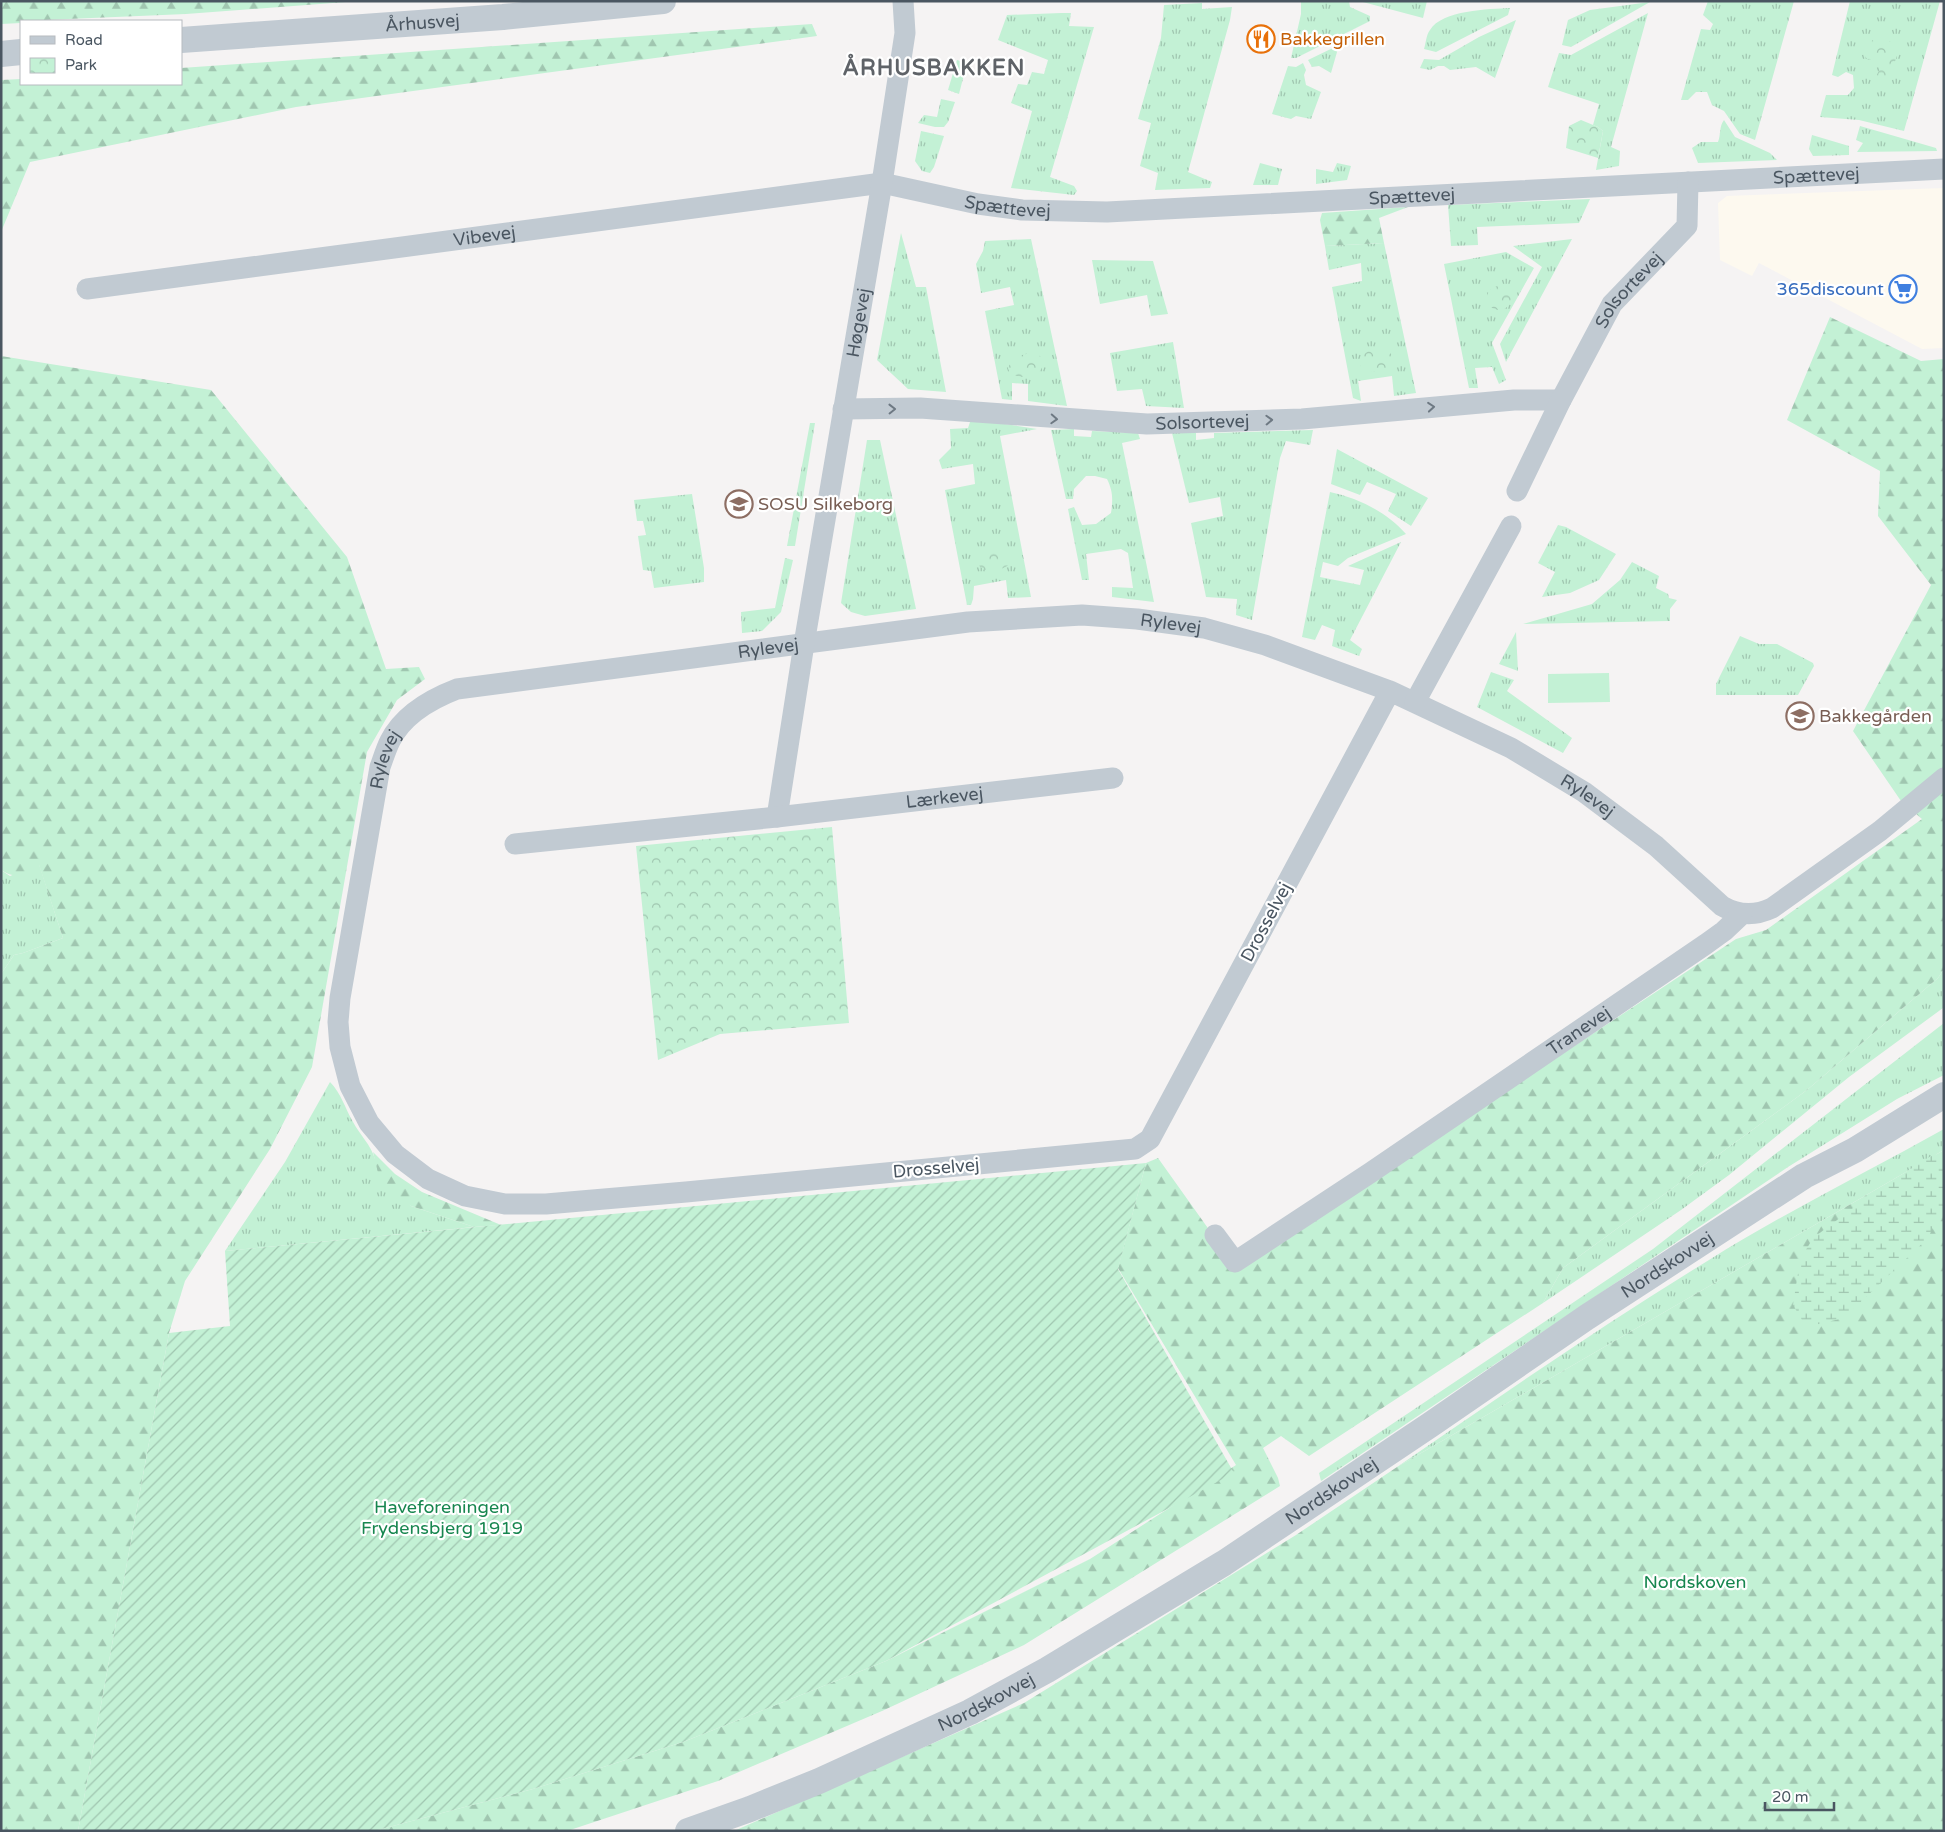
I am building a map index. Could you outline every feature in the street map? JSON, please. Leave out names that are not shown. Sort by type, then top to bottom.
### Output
[{"type":"street","name":"Århusvej","points":[[182,40],[503,16],[663,1]]},
{"type":"street","name":"Høgevej","points":[[804,644],[882,183],[905,33],[903,1]]},
{"type":"street","points":[[1,54],[20,52]]},
{"type":"street","name":"Spættevej","points":[[882,183],[978,204],[1022,210],[1107,212],[1944,169]]},
{"type":"street","name":"Solsortevej","points":[[1517,491],[1561,400],[1612,304],[1687,226],[1688,182]]},
{"type":"street","name":"Vibevej","points":[[87,289],[882,183]]},
{"type":"street","name":"Solsortevej","points":[[843,410],[920,408],[1147,424],[1302,419],[1514,400],[1561,400]]},
{"type":"street","points":[[1415,702],[1511,526]]},
{"type":"street","name":"Rylevej","points":[[340,998],[380,767],[390,741],[398,730],[418,709],[431,700],[457,689],[977,621],[1082,615],[1137,619],[1204,628],[1265,645],[1390,691],[1511,748],[1584,792],[1656,846],[1722,906],[1742,914]]},
{"type":"street","points":[[777,817],[804,644]]},
{"type":"street","name":"Drosselvej","points":[[340,998],[338,1022],[340,1047],[350,1086],[369,1123],[395,1154],[428,1179],[465,1196],[505,1204],[546,1204],[686,1192],[1135,1148],[1150,1139],[1390,691]]},
{"type":"street","name":"Lærkevej","points":[[514,844],[777,817],[1113,778]]},
{"type":"street","points":[[1742,914],[1761,913],[1772,908],[1880,831],[1944,778]]},
{"type":"street","name":"Tranevej","points":[[1215,1235],[1235,1262],[1370,1173],[1706,944],[1724,931],[1742,914]]},
{"type":"street","name":"Nordskovvej","points":[[688,1831],[750,1809],[970,1712],[1063,1660],[1224,1563],[1587,1317],[1804,1176],[1855,1150],[1944,1095]]},
{"type":"shaded area","points":[[1944,188],[1944,348],[1922,349],[1759,263],[1752,276],[1720,260],[1718,203],[1727,196]]},
{"type":"green space","points":[[1,1],[359,1],[186,14],[20,20],[20,23],[1,24]]},
{"type":"green space","points":[[1301,1],[1349,1],[1350,7],[1370,16],[1370,21],[1296,58],[1291,58],[1301,14]]},
{"type":"green space","points":[[1359,1],[1427,1],[1423,18]]},
{"type":"green space","points":[[1708,1],[1794,1],[1755,140],[1740,134],[1724,111],[1712,105],[1707,92],[1696,92],[1688,100],[1681,100],[1701,29],[1710,30],[1713,24],[1703,15]]},
{"type":"green space","points":[[1850,1],[1940,1],[1904,131],[1859,120],[1820,117],[1826,95],[1848,95],[1854,88],[1853,75],[1846,72],[1838,77],[1832,75]]},
{"type":"green space","points":[[1650,2],[1571,47],[1562,45],[1568,20],[1590,10]]},
{"type":"green space","points":[[1202,3],[1202,9],[1232,7],[1188,172],[1212,182],[1210,188],[1155,190],[1158,173],[1140,166],[1151,123],[1138,119],[1161,38],[1164,5]]},
{"type":"green space","points":[[1510,8],[1508,15],[1436,52],[1424,49],[1430,30],[1436,23],[1445,18],[1467,12]]},
{"type":"green space","points":[[1071,13],[1069,26],[1094,27],[1050,177],[1074,186],[1077,191],[1074,195],[1011,188],[1032,111],[1011,103],[1018,84],[1027,85],[1032,72],[1044,74],[1048,60],[998,40],[1007,15]]},
{"type":"green space","points":[[1648,13],[1611,147],[1620,151],[1619,166],[1596,170],[1603,131],[1593,125],[1599,104],[1548,87],[1559,53],[1571,55]]},
{"type":"green space","points":[[1516,20],[1495,78],[1476,67],[1450,70],[1444,66],[1438,66],[1430,70],[1420,68],[1424,59],[1439,60],[1479,37]]},
{"type":"green space","points":[[812,24],[817,36],[296,107],[30,162],[1,232],[1,80],[20,79],[20,85],[182,85],[182,68]]},
{"type":"green space","points":[[1883,38],[1895,44],[1899,50],[1891,78],[1884,86],[1877,84],[1875,78],[1880,68],[1878,61],[1876,58],[1868,60],[1864,55],[1868,43],[1875,39]]},
{"type":"green space","points":[[1339,45],[1331,73],[1319,66],[1312,67],[1308,60]]},
{"type":"green space","points":[[957,60],[967,63],[959,94],[948,90]]},
{"type":"green space","points":[[1303,63],[1306,70],[1304,75],[1306,85],[1321,92],[1311,119],[1296,116],[1291,119],[1272,114],[1288,66],[1296,67]]},
{"type":"green space","points":[[941,99],[955,102],[948,122],[944,127],[918,123],[924,115],[937,117]]},
{"type":"green space","points":[[1581,120],[1603,131],[1598,158],[1566,148],[1569,126]]},
{"type":"green space","points":[[1724,120],[1735,137],[1770,153],[1777,160],[1698,163],[1692,148],[1701,142],[1718,142],[1721,125]]},
{"type":"green space","points":[[1860,126],[1936,148],[1937,151],[1857,152],[1863,143],[1856,140]]},
{"type":"green space","points":[[921,131],[944,136],[934,167],[930,173],[922,171],[915,161]]},
{"type":"green space","points":[[1812,135],[1849,146],[1849,155],[1813,156],[1809,149]]},
{"type":"green space","points":[[1260,163],[1282,169],[1278,185],[1253,185]]},
{"type":"green space","points":[[1337,163],[1351,166],[1347,180],[1316,184],[1316,169],[1333,172]]},
{"type":"green space","points":[[1590,199],[1579,223],[1477,227],[1478,245],[1451,246],[1448,205]]},
{"type":"green space","points":[[1408,207],[1379,218],[1384,243],[1325,246],[1320,220],[1322,213]]},
{"type":"green space","points":[[901,233],[916,287],[926,287],[946,392],[908,389],[877,360]]},
{"type":"green space","points":[[1031,239],[1067,406],[1028,401],[1028,384],[1012,383],[1012,400],[1002,399],[985,311],[1014,305],[1010,287],[981,293],[976,264],[983,251],[985,241]]},
{"type":"green space","points":[[1572,239],[1506,362],[1500,344],[1542,267],[1513,246]]},
{"type":"green space","points":[[1384,243],[1416,393],[1394,396],[1392,376],[1358,381],[1361,401],[1353,398],[1332,287],[1362,281],[1361,263],[1329,270],[1325,246]]},
{"type":"green space","points":[[1506,252],[1534,268],[1492,343],[1506,380],[1499,384],[1492,367],[1475,368],[1478,388],[1469,388],[1444,264]]},
{"type":"green space","points":[[1092,260],[1153,261],[1168,314],[1151,316],[1147,295],[1100,304]]},
{"type":"green space","points":[[1499,286],[1508,289],[1511,298],[1508,307],[1499,310],[1490,307],[1487,298],[1490,289]]},
{"type":"green space","points":[[1830,317],[1921,361],[1944,359],[1944,969],[1938,978],[1807,1090],[1563,1268],[1543,1303],[1309,1456],[1281,1436],[1263,1448],[1280,1486],[1024,1645],[882,1711],[718,1781],[567,1831],[374,1831],[533,1789],[683,1742],[886,1661],[1090,1559],[1236,1465],[1118,1268],[1146,1163],[1158,1158],[1237,1269],[1736,939],[1766,930],[1922,819],[1901,801],[1853,731],[1931,585],[1878,516],[1880,471],[1787,420]]},
{"type":"green space","points":[[1173,342],[1184,408],[1146,406],[1142,389],[1117,391],[1110,353]]},
{"type":"green space","points":[[1381,348],[1388,350],[1392,356],[1393,361],[1391,365],[1382,370],[1365,372],[1360,365],[1361,356],[1370,350]]},
{"type":"green space","points":[[1033,352],[1043,358],[1044,363],[1038,373],[1030,377],[1010,374],[1008,368],[1013,358]]},
{"type":"green space","points":[[1,356],[211,390],[347,557],[386,669],[419,667],[425,679],[397,700],[367,752],[312,1067],[270,1149],[185,1281],[169,1333],[78,1831],[1,1831],[1,974],[14,955],[63,938],[39,865],[21,875],[12,875],[1,870]]},
{"type":"green space","points":[[971,419],[1037,429],[1000,436],[1031,597],[1008,598],[1006,580],[974,586],[971,605],[967,605],[945,490],[975,484],[973,464],[942,469],[939,460],[951,448],[950,429],[968,428]]},
{"type":"green space","points":[[810,423],[815,423],[795,546],[787,546]]},
{"type":"green space","points":[[1074,429],[1074,436],[1091,437],[1092,431],[1138,433],[1140,439],[1122,443],[1154,602],[1112,597],[1112,587],[1133,588],[1128,553],[1121,549],[1086,554],[1089,580],[1082,580],[1068,509],[1074,507],[1082,525],[1096,524],[1111,513],[1112,496],[1107,479],[1086,476],[1074,489],[1073,499],[1066,499],[1051,430]]},
{"type":"green space","points":[[1313,430],[1310,445],[1286,441],[1280,458],[1252,620],[1236,615],[1237,599],[1206,597],[1191,523],[1223,516],[1220,497],[1189,503],[1172,433],[1196,433],[1196,440],[1214,438],[1214,433]]},
{"type":"green space","points":[[867,440],[880,440],[916,609],[865,616],[851,612],[841,603]]},
{"type":"green space","points":[[1337,449],[1428,498],[1411,526],[1388,511],[1396,494],[1367,482],[1360,495],[1331,484]]},
{"type":"green space","points":[[1330,492],[1351,498],[1371,507],[1390,519],[1406,534],[1348,558],[1338,566],[1323,562],[1320,577],[1360,585],[1364,570],[1348,566],[1401,542],[1350,640],[1362,649],[1359,656],[1332,646],[1335,630],[1322,625],[1315,640],[1302,637]]},
{"type":"green space","points":[[692,494],[704,568],[704,582],[654,588],[651,571],[643,570],[638,536],[646,535],[643,521],[637,521],[634,500]]},
{"type":"green space","points":[[1558,525],[1566,527],[1616,554],[1599,580],[1570,593],[1542,597],[1555,572],[1538,563]]},
{"type":"green space","points":[[999,548],[1006,550],[1011,556],[1010,564],[990,571],[983,569],[977,560],[980,555],[987,550]]},
{"type":"green space","points":[[785,558],[793,560],[781,612],[762,631],[742,633],[741,612],[775,608]]},
{"type":"green space","points":[[1632,562],[1659,576],[1656,588],[1668,594],[1669,598],[1677,600],[1670,609],[1670,621],[1523,624],[1592,604],[1620,580]]},
{"type":"green space","points":[[1516,632],[1518,671],[1499,664]]},
{"type":"green space","points":[[1740,636],[1759,644],[1777,644],[1813,663],[1814,666],[1798,695],[1716,695],[1716,684]]},
{"type":"green space","points":[[1491,672],[1514,680],[1507,691],[1572,738],[1563,753],[1477,707]]},
{"type":"green space","points":[[1609,673],[1610,702],[1548,703],[1548,674]]},
{"type":"green space","points":[[832,827],[849,1023],[720,1034],[658,1060],[636,846]]},
{"type":"green space","points":[[39,864],[63,938],[14,955],[1,974],[1,870],[10,876]]},
{"type":"green space","points":[[1944,969],[1943,1008],[1849,1077],[1729,1175],[1681,1210],[1543,1303],[1563,1268],[1807,1090],[1938,978]]},
{"type":"green space","points":[[1944,1023],[1944,1075],[1897,1099],[1788,1167],[1321,1481],[1319,1473],[1653,1249]]},
{"type":"green space","points":[[330,1082],[371,1149],[375,1159],[411,1206],[474,1227],[225,1251],[285,1162]]},
{"type":"green space","points":[[1944,1129],[1944,1150],[1397,1467],[1591,1335],[1738,1242]]},
{"type":"green space","name":"Nordskoven","points":[[1944,1150],[1944,1831],[734,1831],[1024,1703],[1296,1535],[1397,1467]]},
{"type":"green space","points":[[373,1152],[395,1174],[422,1192],[501,1225],[474,1227],[411,1206],[381,1185]]},
{"type":"green space","points":[[1934,1154],[1944,1156],[1944,1204],[1928,1238],[1844,1318],[1806,1327],[1793,1305],[1800,1260],[1813,1238],[1868,1197]]},
{"type":"green space","name":"Haveforeningen Frydensbjerg 1919","points":[[1146,1163],[1118,1269],[1234,1473],[886,1661],[683,1742],[533,1789],[374,1831],[78,1831],[169,1333],[230,1326],[225,1251]]},
{"type":"place","name":"Bakkegrillen","points":[[1261,39]]},
{"type":"place","name":"365discount","points":[[1903,289]]},
{"type":"place","name":"SOSU Silkeborg","points":[[739,504]]},
{"type":"place","name":"Bakkegården","points":[[1800,716]]},
{"type":"district","name":"ÅRHUSBAKKEN","points":[[934,68]]}]
